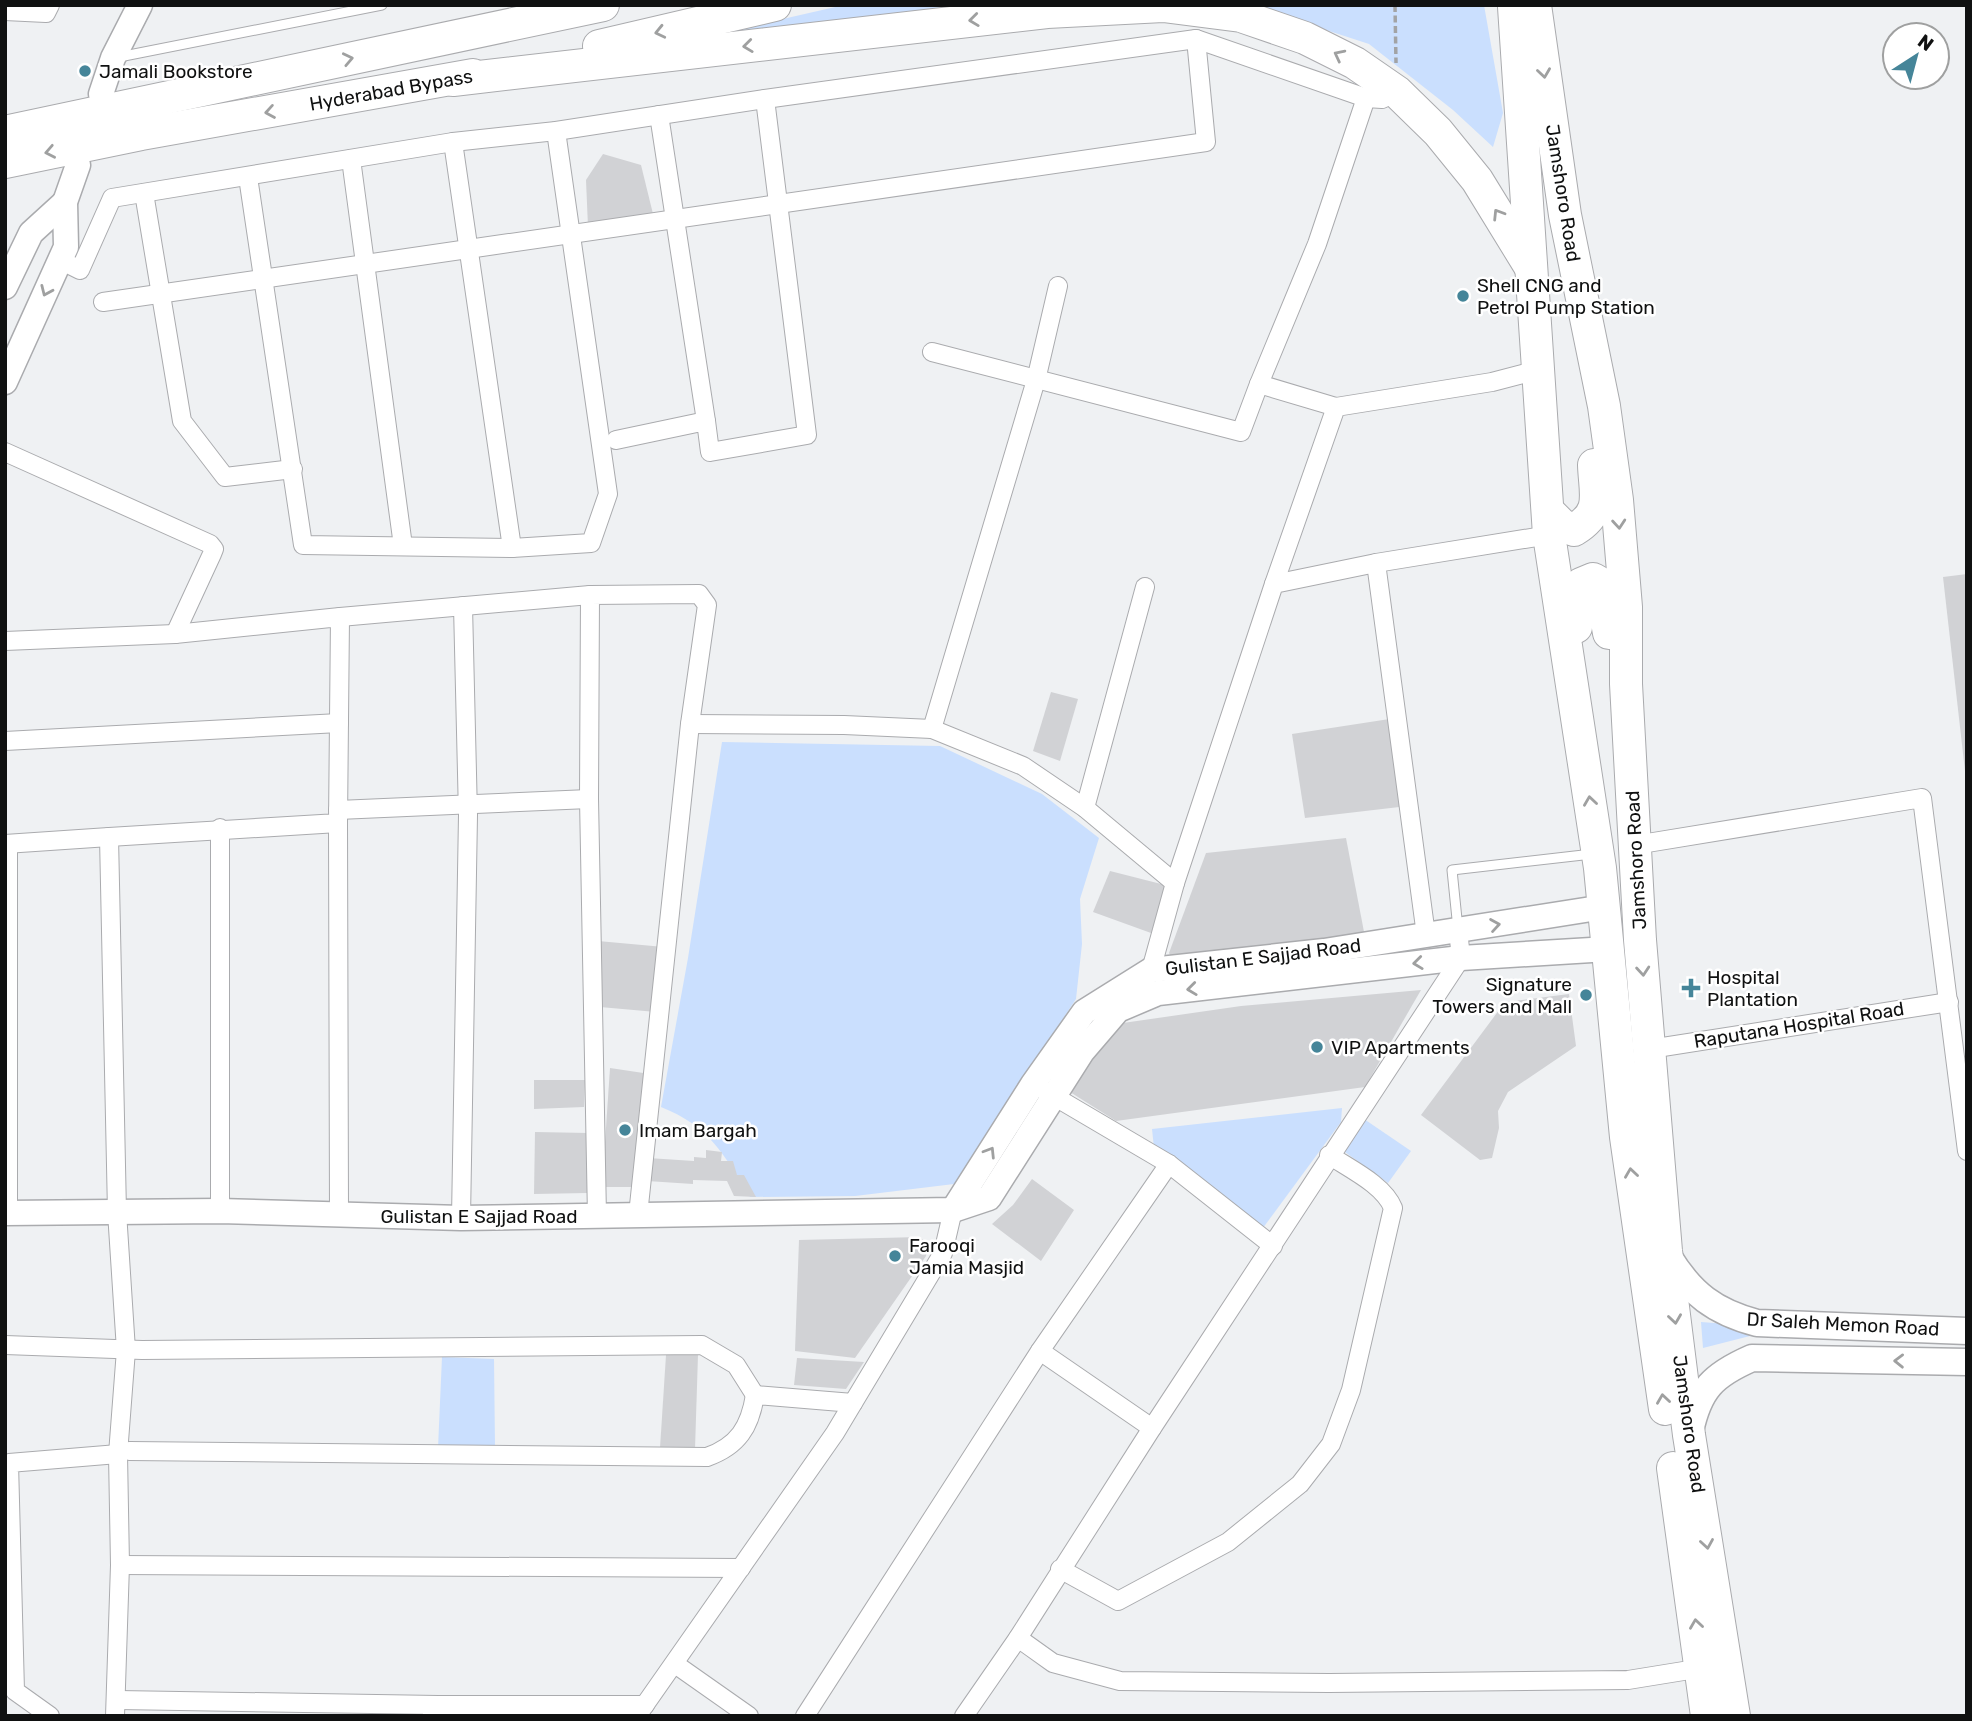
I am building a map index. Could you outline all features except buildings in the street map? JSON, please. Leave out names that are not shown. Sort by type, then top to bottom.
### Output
[{"type":"highway","name":"Hyderabad Bypass","points":[[5,132],[603,5]]},
{"type":"highway","name":"Hyderabad Bypass","points":[[5,162],[141,134],[453,80],[775,5]]},
{"type":"highway","points":[[453,80],[1047,12],[1163,6],[1241,16],[1305,38],[1355,63],[1397,92],[1438,132],[1477,180],[1534,272]]},
{"type":"highway","name":"Jamshoro Road","points":[[1531,8],[1534,272],[1549,524],[1597,853],[1626,1137],[1707,1716]]},
{"type":"highway","name":"Jamshoro Road","points":[[1531,8],[1565,215],[1604,406],[1617,500],[1626,607],[1626,684],[1635,845],[1666,1251],[1689,1435],[1734,1716]]},
{"type":"highway","points":[[1549,524],[1562,524],[1574,530],[1589,521],[1597,505],[1589,334]]},
{"type":"highway","points":[[1581,741],[1575,601],[1581,584],[1593,579],[1600,583],[1609,632],[1626,684]]},
{"type":"main road","name":"Dr Saleh Memon Road","points":[[1666,1251],[1683,1281],[1696,1295],[1732,1317],[1757,1323],[1967,1331]]},
{"type":"main road","name":"Dr Saleh Memon Road","points":[[1689,1435],[1696,1406],[1706,1388],[1724,1371],[1752,1358],[1967,1362]]},
{"type":"street","points":[[5,11],[46,13],[50,5]]},
{"type":"street","points":[[102,94],[113,58],[140,5]]},
{"type":"street","points":[[60,260],[80,270],[112,198],[453,142],[556,131],[1196,39],[1366,98],[1382,99],[1397,92]]},
{"type":"street","points":[[103,302],[1206,142],[1196,39]]},
{"type":"street","points":[[932,352],[1241,432],[1317,244],[1366,98]]},
{"type":"street","points":[[659,115],[677,219],[710,452],[807,435],[765,99]]},
{"type":"street","points":[[248,177],[303,545],[512,548],[591,543],[608,494],[573,234],[556,131]]},
{"type":"street","points":[[453,142],[512,548]]},
{"type":"street","points":[[351,159],[403,547]]},
{"type":"street","points":[[5,382],[66,247],[65,202],[78,164]]},
{"type":"street","points":[[144,193],[182,421],[225,477],[292,470]]},
{"type":"street","points":[[5,287],[31,233],[65,202]]},
{"type":"street","points":[[932,729],[1037,380],[1058,286]]},
{"type":"street","points":[[1259,384],[1336,407],[1492,382],[1538,370]]},
{"type":"street","points":[[1151,970],[1175,883],[1336,407]]},
{"type":"street","points":[[616,440],[706,421]]},
{"type":"street","points":[[5,452],[210,544],[214,549],[175,634]]},
{"type":"street","points":[[1274,584],[1549,524]]},
{"type":"street","points":[[1376,563],[1426,935]]},
{"type":"street","points":[[1084,808],[1145,587]]},
{"type":"street","points":[[5,641],[175,634],[590,596],[699,594],[706,600],[690,724],[638,1215]]},
{"type":"street","points":[[590,596],[589,799],[597,1216]]},
{"type":"street","points":[[461,1218],[468,803],[463,606]]},
{"type":"street","points":[[339,1214],[338,817],[341,617]]},
{"type":"street","points":[[5,741],[340,723]]},
{"type":"street","points":[[690,724],[844,725],[932,729],[1023,766],[1084,808],[1175,883]]},
{"type":"street","points":[[1635,845],[1922,798],[1967,1151]]},
{"type":"street","points":[[6,1213],[7,844],[220,828],[468,803],[589,799]]},
{"type":"street","points":[[220,828],[220,1211]]},
{"type":"street","points":[[109,837],[117,1212],[126,1350],[116,1708],[641,1711],[853,1403],[943,1253],[953,1210]]},
{"type":"street","name":"Gulistan E Sajjad Road","points":[[1044,1090],[1084,1012],[1151,970],[1312,953],[1604,907]]},
{"type":"street","points":[[964,1716],[1018,1638],[1152,1427],[1273,1246],[1329,1155],[1461,958],[1458,930]]},
{"type":"street","name":"Gulistan E Sajjad Road","points":[[6,1213],[220,1211],[461,1218],[953,1210],[1044,1090],[1118,1010],[1158,993],[1461,958],[1608,949]]},
{"type":"street","name":"Raputana Hospital Road","points":[[1650,1049],[1949,1002]]},
{"type":"street","points":[[1044,1090],[1169,1164],[1273,1246]]},
{"type":"street","points":[[1060,1569],[1118,1601],[1228,1542],[1300,1484],[1331,1444],[1351,1390],[1393,1208],[1390,1199],[1329,1155]]},
{"type":"street","points":[[805,1716],[1040,1351],[1169,1164]]},
{"type":"street","points":[[5,1345],[126,1350],[702,1345],[736,1365],[755,1395],[751,1416],[740,1437],[725,1450],[706,1457],[124,1453],[7,1463],[10,1688],[50,1716]]},
{"type":"street","points":[[1040,1351],[1152,1427]]},
{"type":"street","points":[[755,1395],[853,1403]]},
{"type":"street","points":[[120,1565],[741,1568]]},
{"type":"street","points":[[1018,1638],[1053,1663],[1120,1681],[1329,1683],[1628,1680],[1702,1668]]},
{"type":"street","points":[[675,1664],[749,1716]]},
{"type":"lane","points":[[113,58],[382,5]]},
{"type":"lane","points":[[1458,930],[1452,870],[1597,853]]},
{"type":"path","points":[[1395,5],[1397,92]]},
{"type":"shaded area","points":[[844,5],[1012,5],[717,34]]},
{"type":"shaded area","points":[[1249,5],[1484,5],[1503,113],[1493,147],[1453,110],[1369,44]]},
{"type":"shaded area","points":[[722,742],[940,746],[1042,794],[1099,838],[1080,899],[1082,944],[1076,999],[954,1184],[855,1196],[750,1197],[714,1143],[692,1123],[661,1107]]},
{"type":"shaded area","points":[[1342,1108],[1341,1122],[1260,1232],[1154,1148],[1152,1129]]},
{"type":"shaded area","points":[[1364,1119],[1411,1151],[1388,1183],[1338,1147]]},
{"type":"shaded area","points":[[1701,1322],[1820,1331],[1819,1335],[1750,1336],[1703,1348]]},
{"type":"shaded area","points":[[442,1357],[494,1359],[495,1447],[438,1448]]},
{"type":"place","name":"Jamali Bookstore","points":[[85,71]]},
{"type":"place","name":"Shell CNG and Petrol Pump Station","points":[[1463,296]]},
{"type":"place","name":"Hospital Plantation","points":[[1691,988]]},
{"type":"place","name":"Signature Towers and Mall","points":[[1586,995]]},
{"type":"place","name":"VIP Apartments","points":[[1317,1047]]},
{"type":"place","name":"Imam Bargah","points":[[625,1130]]},
{"type":"place","name":"Farooqi Jamia Masjid","points":[[895,1256]]}]
